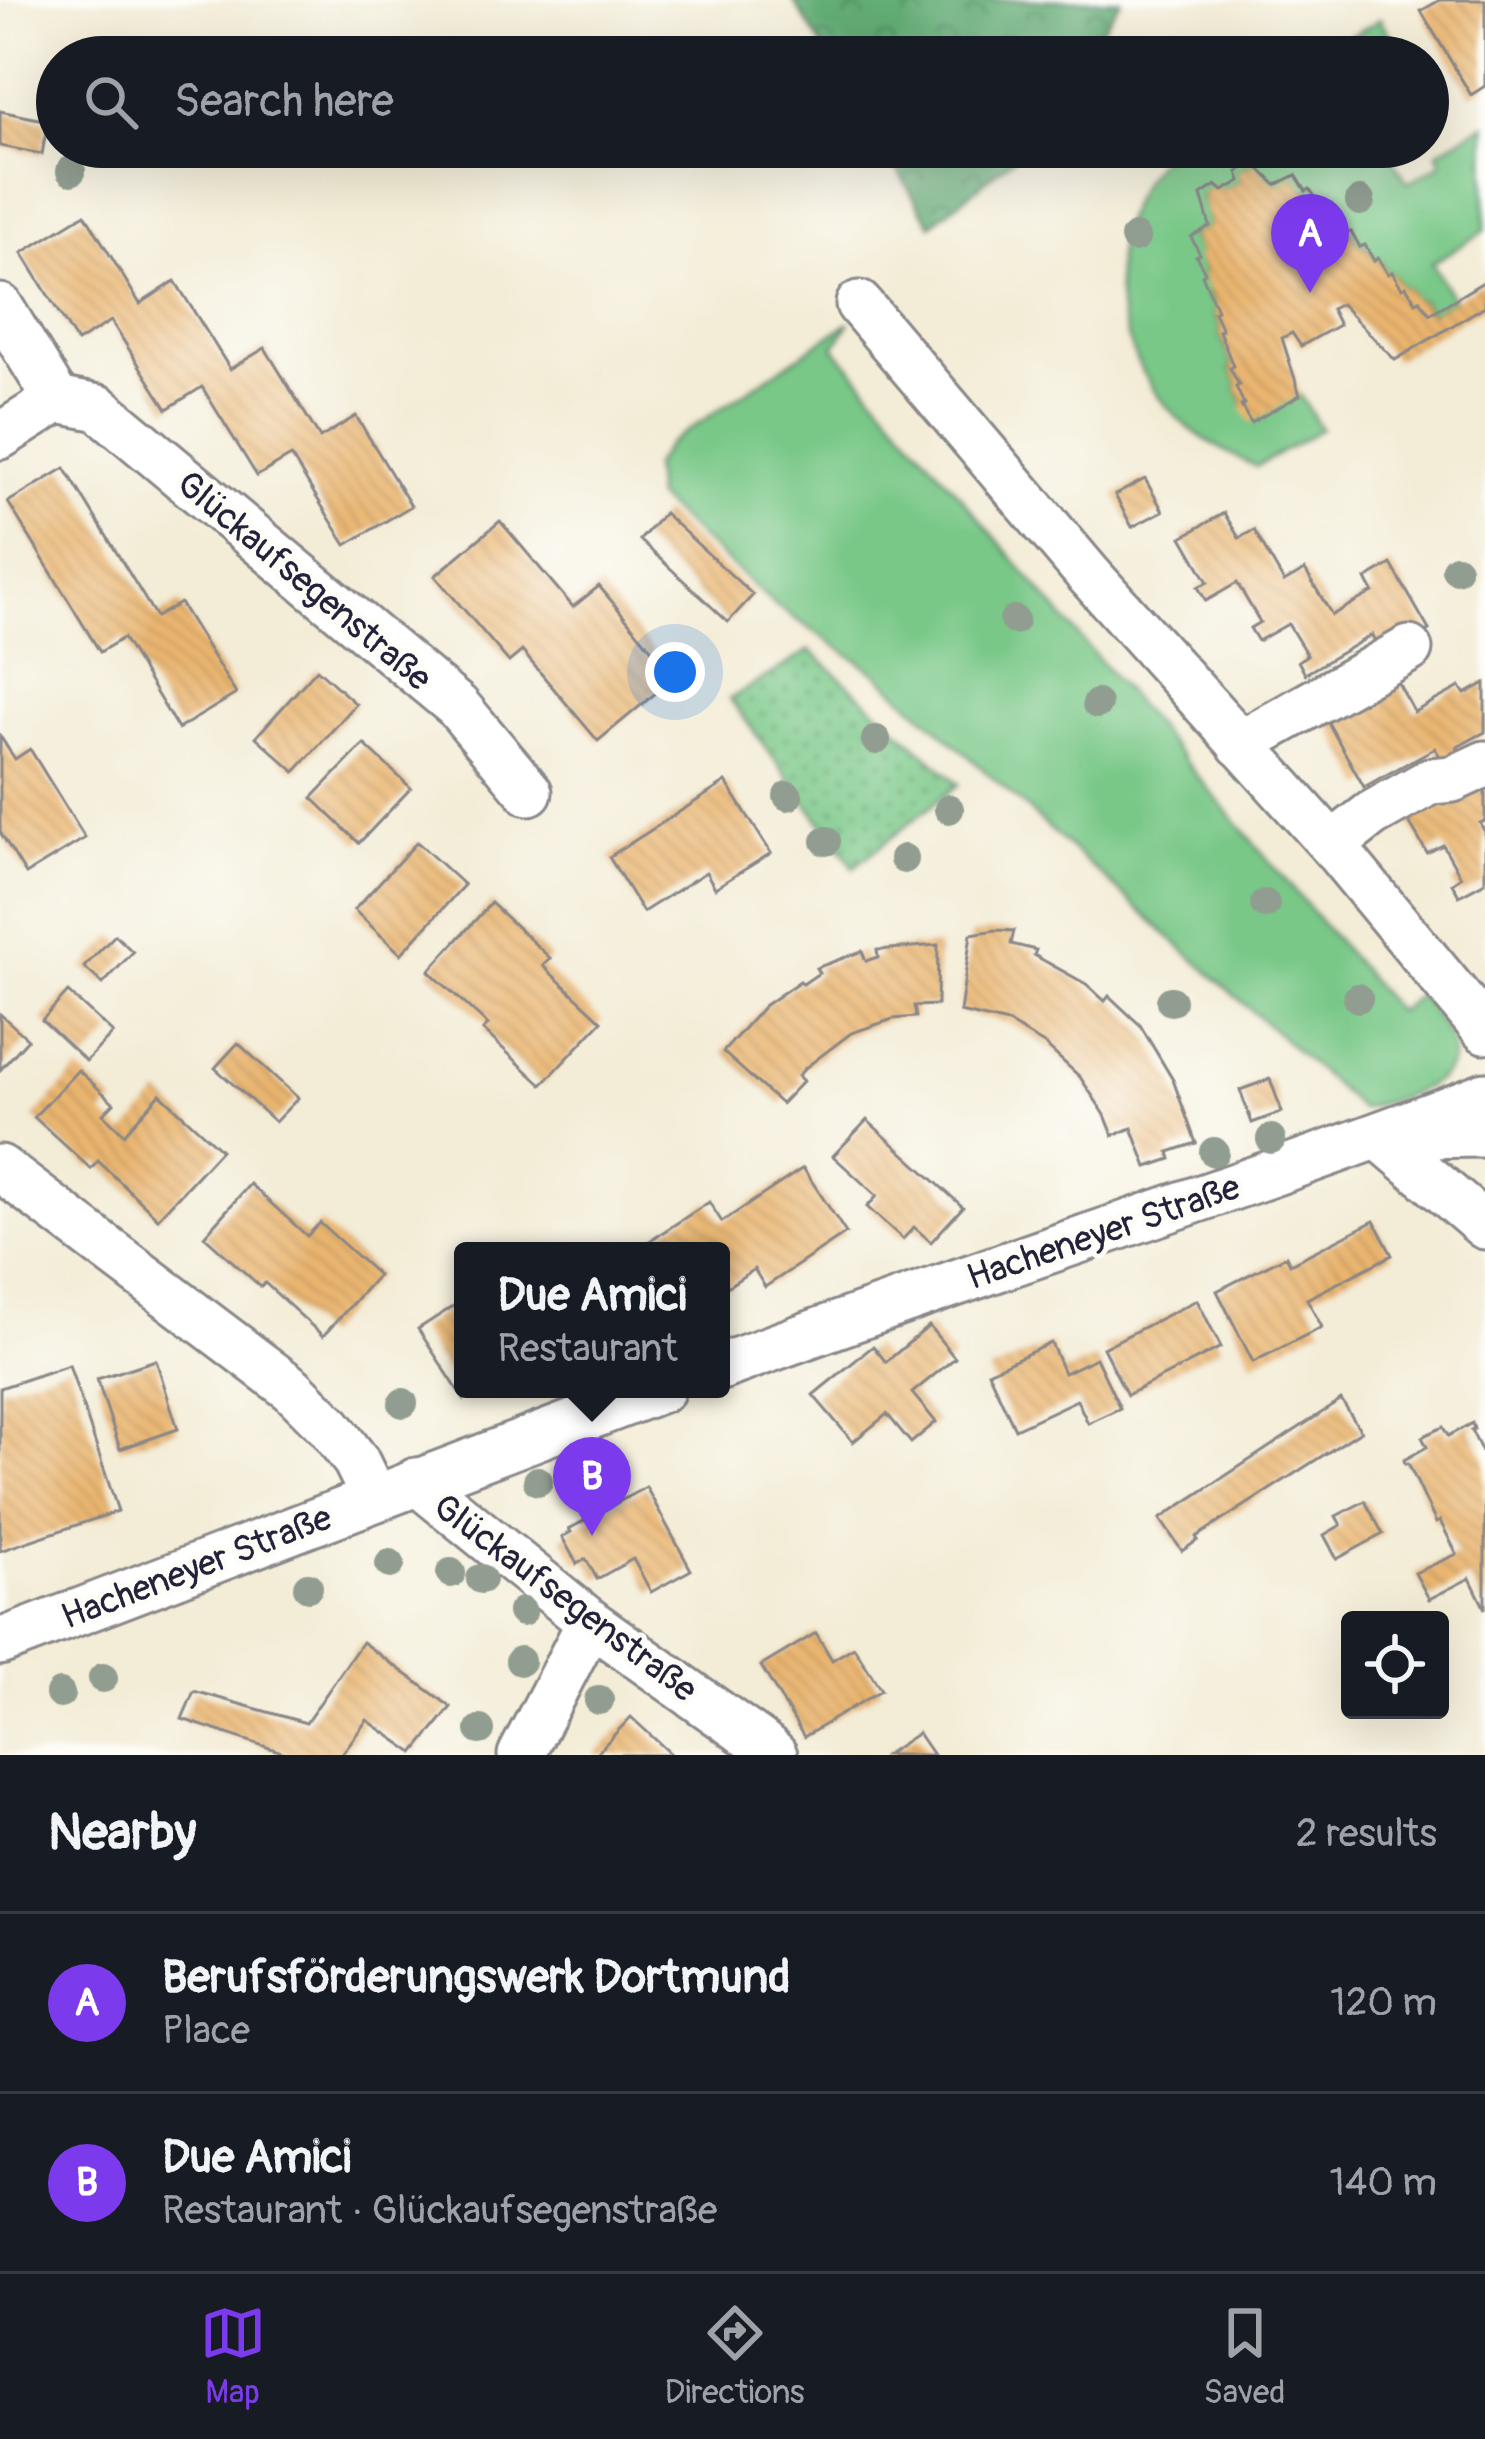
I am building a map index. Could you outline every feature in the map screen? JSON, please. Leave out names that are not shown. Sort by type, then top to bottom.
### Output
[{"type":"street","points":[[860,304],[1088,574],[1332,845],[1485,1030]]},
{"type":"street","points":[[0,307],[57,400],[0,436]]},
{"type":"street","name":"Glückaufsegenstraße","points":[[57,400],[99,408],[457,706],[529,792]]},
{"type":"street","points":[[1240,744],[1409,649]]},
{"type":"street","points":[[1332,845],[1372,814],[1431,781],[1453,779],[1485,764]]},
{"type":"street","name":"Hacheneyer Straße","points":[[730,1364],[1485,1095]]},
{"type":"street","points":[[1379,1136],[1485,1134]]},
{"type":"street","points":[[1379,1136],[1485,1226]]},
{"type":"street","points":[[0,1168],[292,1389],[356,1460],[374,1498]]},
{"type":"street","name":"Hacheneyer Straße","points":[[0,1642],[638,1398]]},
{"type":"street","name":"Glückaufsegenstraße","points":[[416,1481],[590,1622],[774,1755]]},
{"type":"street","points":[[520,1755],[590,1622]]},
{"type":"green space","points":[[793,0],[1121,0],[1097,36],[815,36]]},
{"type":"green space","points":[[1380,19],[1390,36],[1352,36]]},
{"type":"green space","points":[[1485,124],[1485,231],[1432,263],[1454,300],[1430,314],[1379,259],[1374,261],[1365,245],[1360,247],[1351,231],[1346,232],[1338,216],[1333,218],[1310,189],[1276,185],[1258,168],[1398,168],[1408,183],[1434,168],[1449,168],[1449,145]]},
{"type":"green space","points":[[896,168],[1001,168],[931,225]]},
{"type":"green space","points":[[1154,168],[1245,168],[1238,172],[1241,181],[1201,195],[1210,226],[1191,237],[1200,254],[1202,275],[1217,310],[1214,313],[1239,385],[1241,406],[1300,395],[1321,429],[1256,467],[1178,418],[1153,389],[1134,356],[1122,320],[1119,246],[1128,210]]},
{"type":"green space","points":[[850,322],[834,347],[1397,1012],[1419,995],[1451,1043],[1452,1058],[1437,1080],[1406,1096],[1361,1109],[875,672],[775,605],[656,498],[653,466],[668,444]]},
{"type":"green space","points":[[810,650],[959,784],[854,867],[730,699]]},
{"type":"building","points":[[1440,0],[1485,0],[1485,86],[1471,95],[1449,58],[1449,36],[1436,36],[1421,11]]},
{"type":"building","points":[[0,111],[36,118],[36,153],[0,146]]},
{"type":"building","points":[[1259,168],[1276,185],[1296,175],[1306,191],[1310,189],[1346,232],[1351,231],[1360,247],[1365,245],[1374,261],[1378,258],[1430,314],[1485,281],[1485,306],[1395,360],[1341,304],[1331,309],[1339,325],[1301,346],[1292,333],[1282,338],[1300,395],[1251,423],[1241,406],[1217,310],[1191,237],[1210,226],[1201,195],[1216,185],[1223,191],[1241,181],[1238,172]]},
{"type":"building","points":[[85,214],[140,304],[175,281],[230,369],[265,348],[320,438],[356,416],[411,506],[346,545],[291,456],[257,476],[202,387],[167,409],[111,321],[77,342],[22,253]]},
{"type":"building","points":[[65,468],[156,617],[180,603],[236,694],[178,729],[123,638],[100,652],[8,502]]},
{"type":"building","points":[[1145,479],[1163,511],[1132,527],[1115,495]]},
{"type":"building","points":[[664,513],[753,595],[728,622],[640,540]]},
{"type":"building","points":[[1224,513],[1239,538],[1254,530],[1284,582],[1305,570],[1332,615],[1373,592],[1366,579],[1391,564],[1429,630],[1378,648],[1372,635],[1305,674],[1298,661],[1307,655],[1288,624],[1258,641],[1250,628],[1260,622],[1237,583],[1206,601],[1198,587],[1208,582],[1182,537]]},
{"type":"building","points":[[500,521],[573,607],[599,586],[675,677],[598,741],[522,651],[509,662],[435,576]]},
{"type":"building","points":[[317,669],[356,704],[295,772],[256,737]]},
{"type":"building","points":[[1396,679],[1414,712],[1460,687],[1465,694],[1485,683],[1485,732],[1457,747],[1462,756],[1445,766],[1435,748],[1364,787],[1326,719]]},
{"type":"building","points":[[0,736],[15,759],[30,749],[85,838],[26,874],[0,832]]},
{"type":"building","points":[[364,744],[411,788],[359,843],[312,798]]},
{"type":"building","points":[[1485,776],[1485,821],[1480,823],[1485,832],[1485,882],[1459,896],[1452,883],[1461,877],[1443,845],[1427,853],[1407,819]]},
{"type":"building","points":[[726,782],[771,853],[715,888],[706,872],[643,912],[609,857]]},
{"type":"building","points":[[417,842],[464,885],[401,954],[354,910]]},
{"type":"building","points":[[491,903],[550,958],[543,966],[602,1021],[542,1085],[483,1030],[488,1025],[429,971]]},
{"type":"building","points":[[1014,931],[1011,944],[1036,950],[1034,955],[1086,984],[1105,1001],[1109,996],[1140,1025],[1173,1080],[1196,1143],[1169,1152],[1171,1159],[1147,1167],[1132,1128],[1113,1135],[1080,1077],[1044,1044],[1008,1023],[960,1012],[971,934]]},
{"type":"building","points":[[115,935],[133,952],[103,984],[84,967]]},
{"type":"building","points":[[938,945],[937,1005],[914,1006],[916,1017],[851,1033],[805,1068],[798,1076],[803,1081],[781,1104],[723,1052],[764,1006],[819,973],[816,968],[862,951],[866,961],[878,957],[877,950]]},
{"type":"building","points":[[68,992],[113,1033],[86,1061],[42,1020]]},
{"type":"building","points":[[0,1014],[28,1039],[0,1070]]},
{"type":"building","points":[[238,1043],[298,1098],[275,1122],[215,1068]]},
{"type":"building","points":[[78,1070],[114,1103],[103,1114],[124,1134],[160,1094],[221,1150],[158,1218],[98,1161],[91,1169],[34,1117]]},
{"type":"building","points":[[1270,1079],[1282,1112],[1252,1123],[1240,1090]]},
{"type":"building","points":[[867,1120],[963,1207],[931,1242],[914,1227],[903,1239],[867,1207],[877,1196],[833,1156]]},
{"type":"building","points":[[803,1168],[846,1233],[765,1287],[754,1269],[730,1285],[730,1242],[648,1242],[709,1202],[722,1222]]},
{"type":"building","points":[[250,1184],[307,1236],[320,1223],[378,1275],[323,1336],[204,1236]]},
{"type":"building","points":[[1374,1221],[1392,1255],[1307,1299],[1322,1327],[1253,1362],[1217,1291],[1286,1256],[1290,1264]]},
{"type":"building","points":[[1197,1300],[1221,1347],[1127,1395],[1103,1348]]},
{"type":"building","points":[[454,1306],[454,1384],[418,1329]]},
{"type":"building","points":[[929,1326],[955,1358],[912,1393],[936,1422],[911,1443],[887,1414],[853,1442],[813,1395],[873,1346],[886,1362]]},
{"type":"building","points":[[1051,1343],[1064,1373],[1096,1358],[1120,1408],[1088,1423],[1077,1400],[1015,1429],[988,1372]]},
{"type":"building","points":[[156,1360],[178,1429],[120,1449],[97,1379]]},
{"type":"building","points":[[69,1365],[118,1511],[0,1551],[0,1388]]},
{"type":"building","points":[[1341,1400],[1361,1431],[1196,1537],[1182,1551],[1160,1519]]},
{"type":"building","points":[[1472,1423],[1485,1458],[1485,1609],[1470,1578],[1429,1599],[1415,1573],[1457,1554],[1404,1460],[1427,1447],[1422,1437],[1443,1427],[1448,1436]]},
{"type":"building","points":[[646,1487],[691,1570],[651,1592],[633,1559],[597,1579],[586,1559],[577,1564],[562,1537]]},
{"type":"building","points":[[1365,1501],[1383,1534],[1337,1559],[1324,1535],[1341,1525],[1336,1516]]},
{"type":"building","points":[[816,1633],[832,1660],[854,1647],[881,1690],[804,1737],[761,1666]]},
{"type":"building","points":[[362,1642],[451,1707],[414,1753],[367,1720],[341,1755],[291,1755],[182,1719],[194,1691],[306,1723]]},
{"type":"building","points":[[631,1717],[672,1755],[595,1755]]},
{"type":"building","points":[[918,1733],[933,1755],[885,1755]]},
{"type":"place","name":"Berufsförderungswerk Dortmund","points":[[1310,293]]},
{"type":"place","name":"Due Amici","points":[[592,1536]]}]
